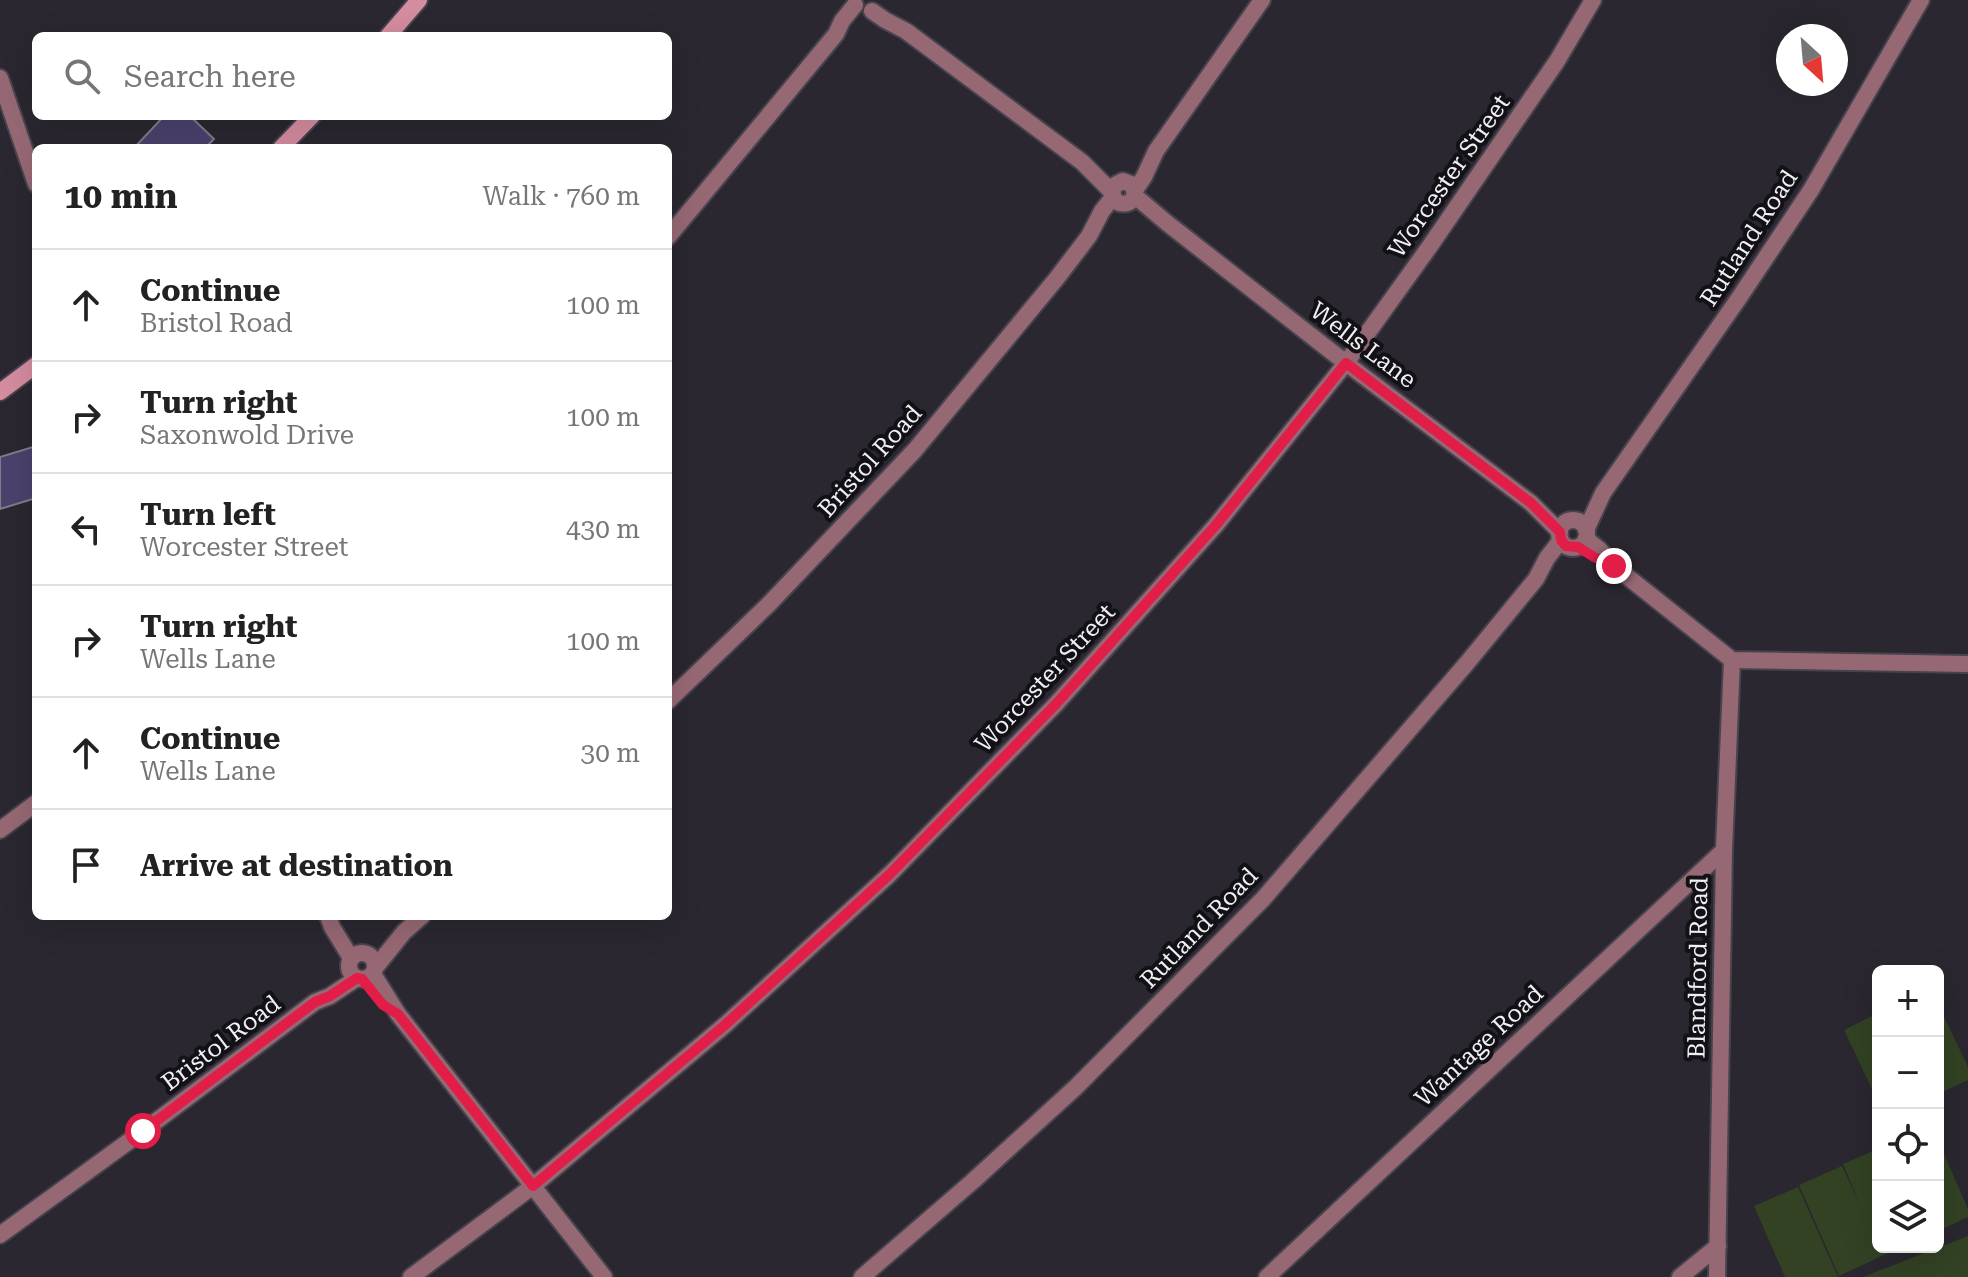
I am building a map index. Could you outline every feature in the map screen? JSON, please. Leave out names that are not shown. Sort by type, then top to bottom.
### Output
[{"type":"main road","points":[[391,32],[419,0]]},
{"type":"main road","points":[[285,144],[308,120]]},
{"type":"main road","points":[[0,392],[32,368]]},
{"type":"street","name":"Bristol Road","points":[[672,697],[769,604],[915,450],[1057,278],[1089,236],[1102,211],[1124,193],[1262,0]]},
{"type":"street","name":"Worcester Street","points":[[411,1277],[533,1186],[725,1025],[890,874],[1056,704],[1216,525],[1346,363],[1540,86],[1593,0]]},
{"type":"street","name":"Rutland Road","points":[[862,1277],[1076,1087],[1263,899],[1536,579],[1554,565],[1588,506],[1603,493],[1811,190],[1921,0]]},
{"type":"street","name":"Wells Lane","points":[[867,5],[887,11],[906,31],[1167,223],[1531,503],[1550,510],[1573,535],[1593,543],[1614,566],[1732,660]]},
{"type":"street","points":[[672,232],[836,34],[842,21],[867,5]]},
{"type":"street","points":[[0,78],[32,172]]},
{"type":"street","points":[[1732,660],[1968,664]]},
{"type":"street","name":"Blandford Road","points":[[1717,1277],[1724,850],[1732,660]]},
{"type":"street","points":[[0,830],[32,806]]},
{"type":"street","name":"Wantage Road","points":[[1267,1277],[1724,850]]},
{"type":"street","points":[[331,920],[332,927],[362,967],[383,1005],[398,1014],[604,1277]]},
{"type":"street","name":"Bristol Road","points":[[0,1235],[315,1002],[325,988],[362,967],[418,920]]},
{"type":"street","points":[[1680,1277],[1718,1246]]},
{"type":"green space","points":[[1872,1016],[1872,1089],[1844,1030]]},
{"type":"green space","points":[[1944,1017],[1968,1067],[1968,1080],[1944,1091]]},
{"type":"green space","points":[[1872,1152],[1872,1253],[1888,1253],[1839,1276],[1799,1185],[1842,1166],[1860,1205],[1843,1164]]},
{"type":"green space","points":[[1944,1154],[1968,1209],[1968,1217],[1944,1228]]},
{"type":"green space","points":[[1798,1187],[1838,1277],[1785,1277],[1754,1206]]},
{"type":"green space","points":[[1968,1236],[1968,1277],[1863,1277],[1924,1253],[1944,1253],[1944,1245]]},
{"type":"building","points":[[160,120],[194,120],[214,139],[209,144],[138,144]]},
{"type":"building","points":[[32,447],[32,499],[0,509],[0,457]]},
{"type":"route","points":[[143,1131],[315,1002],[357,978],[362,979],[383,1005],[398,1014],[533,1186],[725,1025],[890,874],[1056,704],[1216,525],[1346,363],[1531,503],[1560,532],[1559,536],[1566,546],[1578,547],[1614,566]]}]
